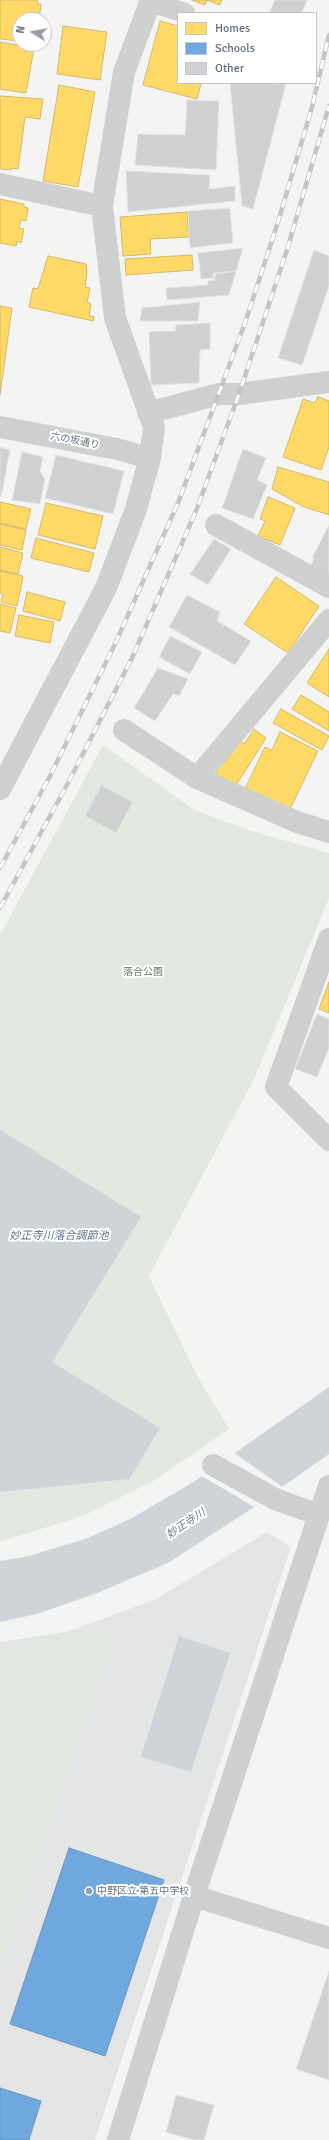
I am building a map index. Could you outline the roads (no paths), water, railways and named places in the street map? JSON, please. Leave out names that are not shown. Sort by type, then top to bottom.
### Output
[{"type":"street","points":[[0,789],[106,588],[136,509],[150,458],[154,427],[115,318],[102,206],[124,72],[150,1]]},
{"type":"street","points":[[0,184],[102,206]]},
{"type":"street","points":[[148,413],[219,394],[239,394],[329,382]]},
{"type":"street","name":"六の坂通り","points":[[0,427],[118,449],[150,458]]},
{"type":"street","points":[[216,525],[329,587]]},
{"type":"street","points":[[197,778],[329,620]]},
{"type":"street","points":[[124,730],[197,778],[297,822],[329,832]]},
{"type":"street","points":[[329,939],[276,1088],[329,1140]]},
{"type":"street","points":[[213,1465],[275,1499],[319,1515]]},
{"type":"street","points":[[118,2140],[194,1896],[329,1486]]},
{"type":"street","points":[[194,1896],[329,1938]]},
{"type":"lane","points":[[150,1],[182,12]]},
{"type":"water","name":"妙正寺川落合調節池","points":[[0,1130],[141,1217],[52,1362],[160,1428],[129,1479],[0,1492]]},
{"type":"water","name":"妙正寺川","points":[[329,1387],[329,1454],[248,1511],[168,1563],[97,1593],[37,1614],[0,1622],[0,1561],[29,1556],[88,1538],[130,1519],[192,1483]]},
{"type":"water","points":[[179,1636],[230,1653],[191,1772],[141,1757]]},
{"type":"railway","points":[[0,868],[50,776],[115,644],[178,503],[245,323],[278,222],[312,107],[329,35]]},
{"type":"railway","points":[[0,908],[68,783],[132,658],[196,511],[239,394],[287,250],[329,106]]},
{"type":"place","name":"中野区立 第五中学校","points":[[89,1891]]},
{"type":"park label","name":"落合公園","points":[[143,972]]}]
